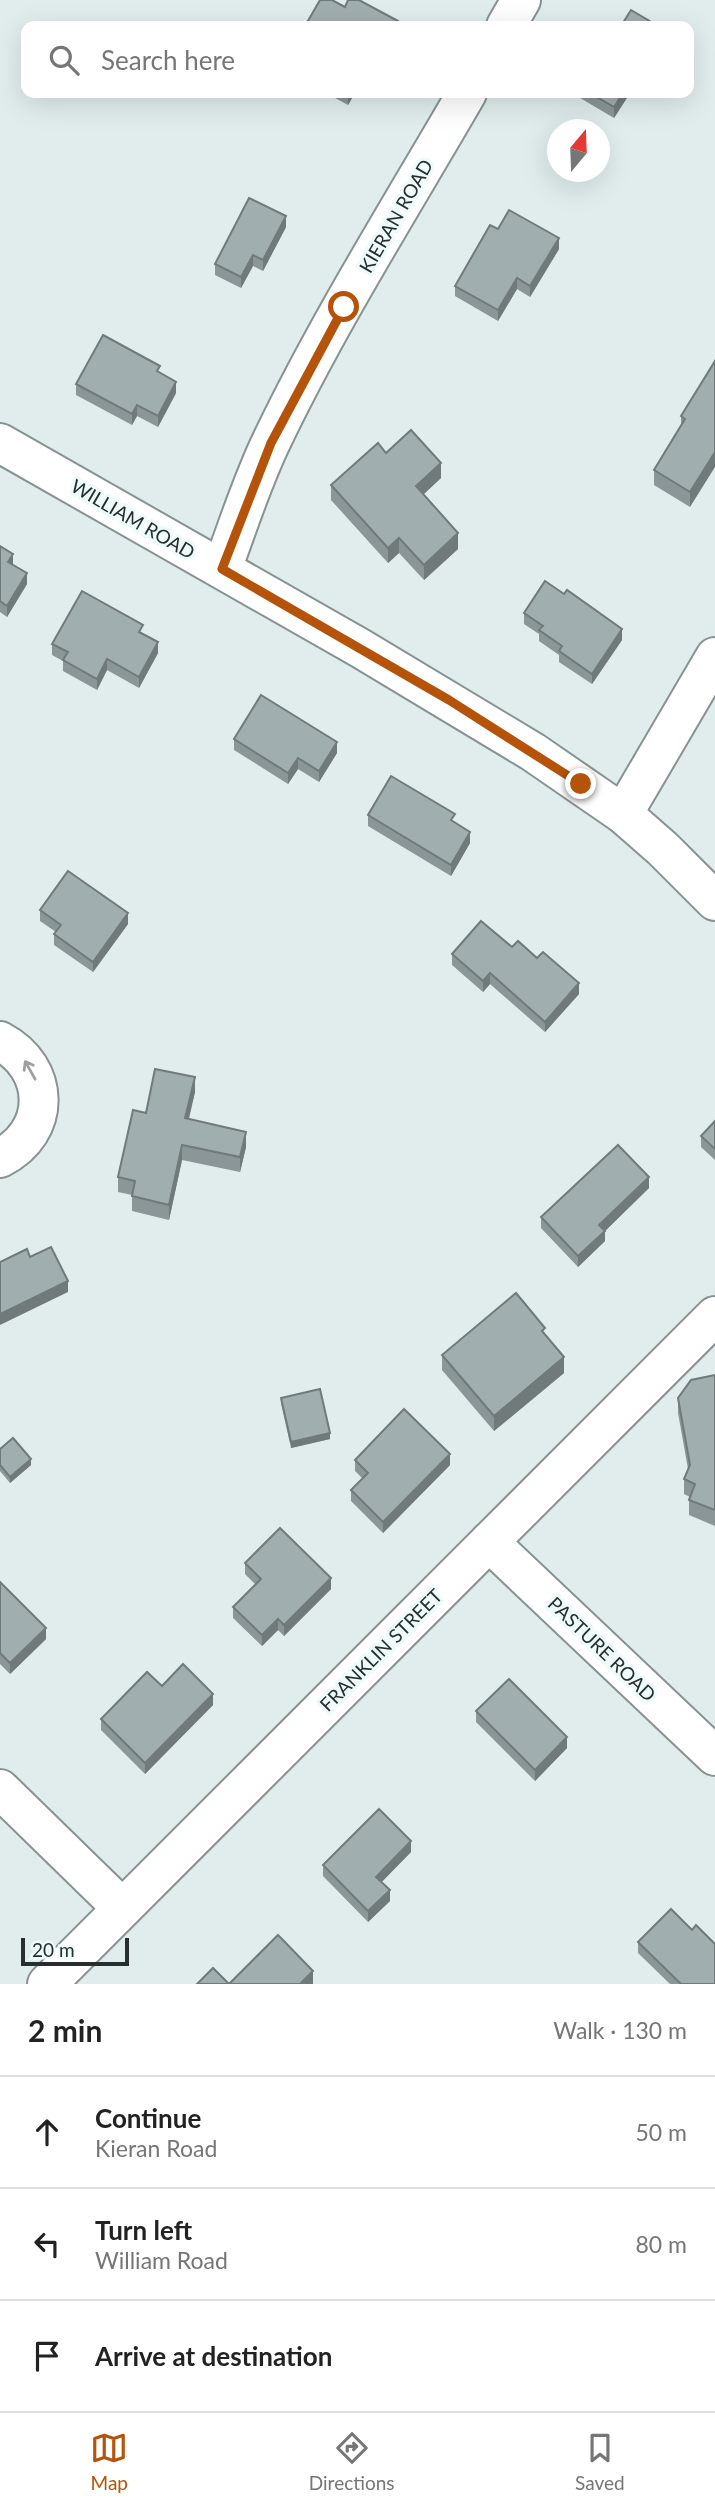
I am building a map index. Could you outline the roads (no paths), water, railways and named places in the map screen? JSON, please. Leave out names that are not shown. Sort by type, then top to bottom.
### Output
[{"type":"street","points":[[509,21],[521,0]]},
{"type":"street","name":"KIERAN ROAD","points":[[222,569],[264,459],[286,412],[464,98]]},
{"type":"street","name":"WILLIAM ROAD","points":[[0,443],[449,700],[543,758],[623,814],[715,901]]},
{"type":"street","points":[[623,814],[715,657]]},
{"type":"street","points":[[0,1041],[19,1053],[27,1063],[34,1074],[39,1098],[35,1122],[29,1134],[22,1144],[0,1158]]},
{"type":"street","name":"FRANKLIN STREET","points":[[47,1984],[715,1316]]},
{"type":"street","name":"PASTURE ROAD","points":[[489,1542],[715,1756]]},
{"type":"street","points":[[0,1789],[122,1909]]}]
